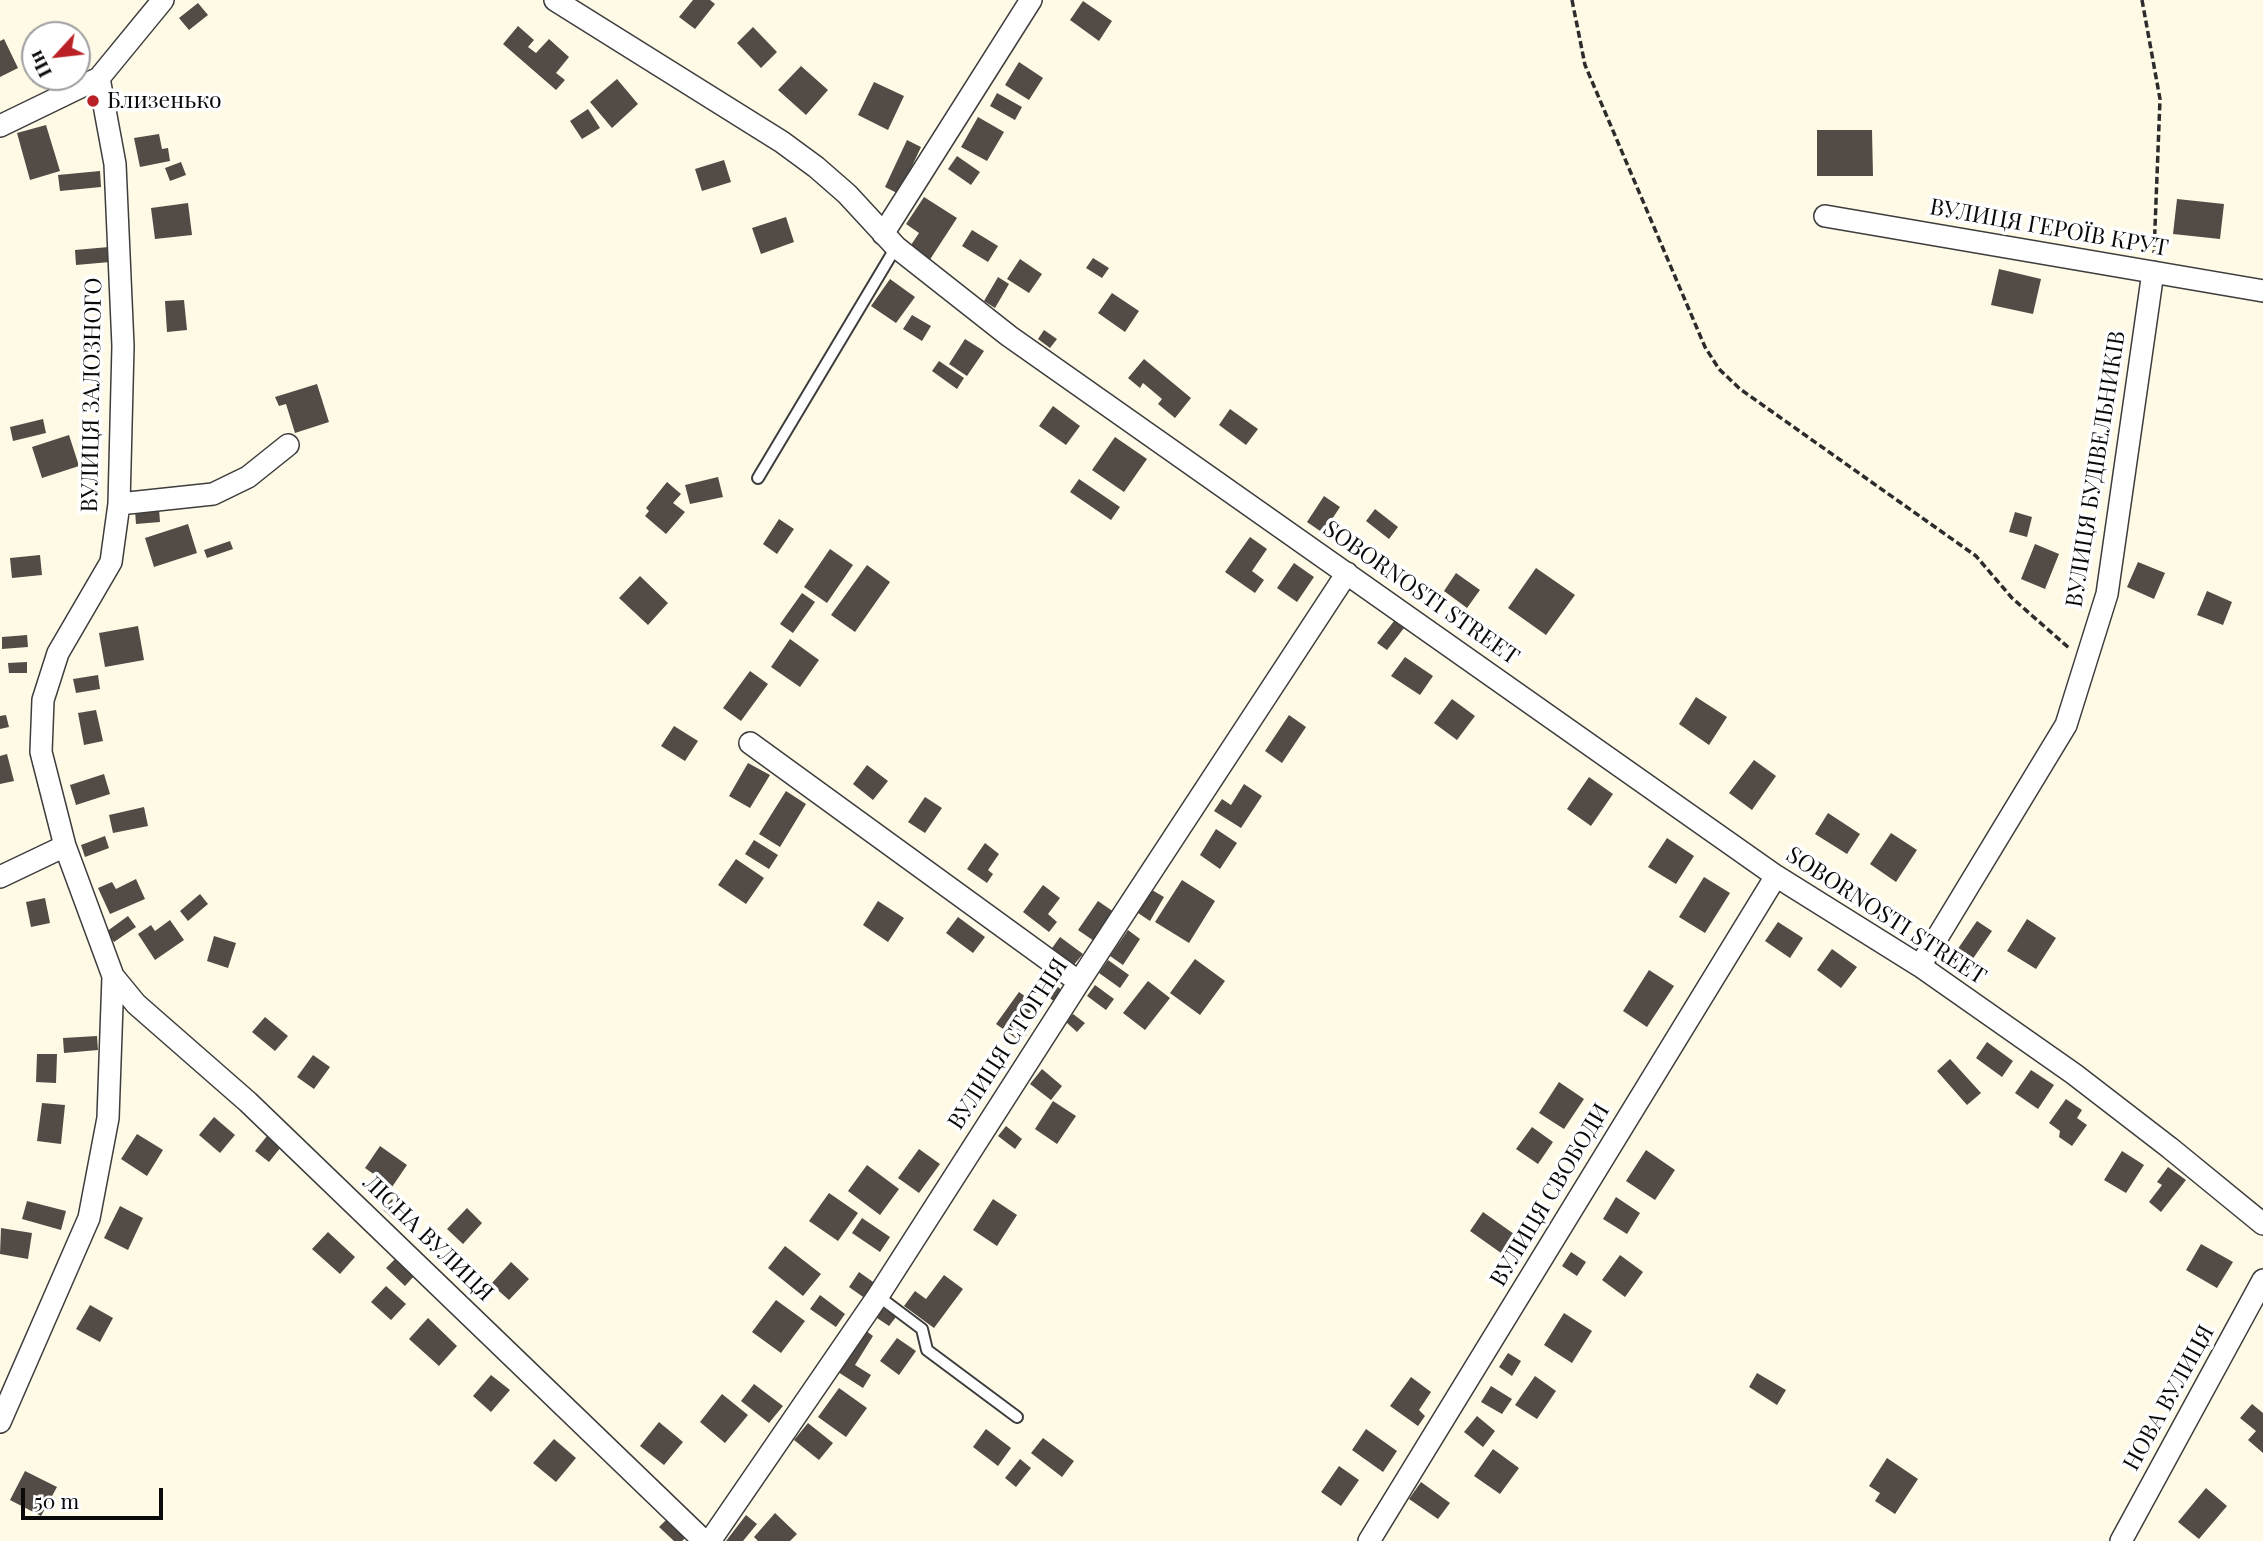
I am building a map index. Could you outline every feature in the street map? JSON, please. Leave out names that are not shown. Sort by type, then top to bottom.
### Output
[{"type":"street","points":[[0,126],[100,78],[163,0]]},
{"type":"street","name":"SOBORNOSTI STREET","points":[[555,0],[782,142],[847,194],[890,241],[1009,336],[1776,876],[1920,966],[2074,1074],[2263,1224]]},
{"type":"street","points":[[890,241],[1031,0]]},
{"type":"street","name":"ВУЛИЦЯ ЗАЛОЗНОГО","points":[[0,1422],[89,1218],[107,1118],[113,976],[65,846],[41,752],[43,699],[58,653],[111,562],[120,504],[123,345],[115,164],[100,78]]},
{"type":"street","name":"ВУЛИЦЯ ГЕРОЇВ КРУТ","points":[[1825,216],[2263,291]]},
{"type":"street","name":"ВУЛИЦЯ БУДІВЕЛЬНИКІВ","points":[[1920,966],[2067,725],[2107,594],[2153,272]]},
{"type":"street","points":[[120,504],[213,494],[247,477],[288,445]]},
{"type":"street","name":"ВУЛИЦЯ СТОГНІЯ","points":[[707,1541],[878,1296],[1079,982],[1347,573]]},
{"type":"street","points":[[750,743],[1079,982]]},
{"type":"street","points":[[0,877],[65,846]]},
{"type":"street","name":"ВУЛИЦЯ СВОБОДИ","points":[[1368,1541],[1776,876]]},
{"type":"street","name":"ЛІСНА ВУЛИЦЯ","points":[[113,976],[136,1004],[248,1102],[707,1541]]},
{"type":"street","name":"НОВА ВУЛИЦЯ","points":[[2121,1541],[2263,1280]]},
{"type":"lane","points":[[758,478],[890,241]]},
{"type":"lane","points":[[878,1296],[922,1329],[927,1350],[1017,1417]]},
{"type":"path","points":[[1572,0],[1585,65],[1704,347],[1719,369],[1740,389],[1976,556],[2012,598],[2086,662]]},
{"type":"path","points":[[2142,0],[2160,99],[2153,272]]},
{"type":"building","points":[[693,0],[710,0],[715,4],[695,29],[679,17]]},
{"type":"building","points":[[1083,1],[1112,21],[1099,41],[1070,20]]},
{"type":"building","points":[[198,3],[208,15],[189,30],[179,18]]},
{"type":"building","points":[[518,26],[534,40],[528,47],[536,53],[549,39],[569,57],[556,73],[565,80],[556,90],[503,44]]},
{"type":"building","points":[[753,27],[777,52],[761,68],[737,43]]},
{"type":"building","points":[[4,39],[18,68],[0,77],[0,41]]},
{"type":"building","points":[[1019,62],[1043,78],[1029,100],[1005,85]]},
{"type":"building","points":[[801,66],[828,90],[806,115],[778,90]]},
{"type":"building","points":[[617,79],[638,104],[612,128],[590,102]]},
{"type":"building","points":[[874,82],[904,96],[888,130],[858,115]]},
{"type":"building","points":[[997,93],[1022,107],[1015,120],[990,106]]},
{"type":"building","points":[[588,109],[600,128],[582,139],[570,121]]},
{"type":"building","points":[[978,117],[1004,132],[987,161],[961,147]]},
{"type":"building","points":[[46,125],[60,171],[30,180],[17,133]]},
{"type":"building","points":[[1817,130],[1872,130],[1873,176],[1817,176]]},
{"type":"building","points":[[159,134],[162,149],[168,148],[170,161],[140,167],[134,138]]},
{"type":"building","points":[[907,140],[921,147],[899,194],[885,187]]},
{"type":"building","points":[[957,156],[980,172],[971,185],[948,169]]},
{"type":"building","points":[[724,160],[731,182],[702,191],[695,169]]},
{"type":"building","points":[[181,162],[186,175],[170,181],[165,168]]},
{"type":"building","points":[[100,171],[101,187],[60,191],[58,175]]},
{"type":"building","points":[[924,197],[957,218],[929,261],[909,248],[919,233],[906,224]]},
{"type":"building","points":[[2177,199],[2224,204],[2220,239],[2173,234]]},
{"type":"building","points":[[188,203],[192,235],[155,239],[151,208]]},
{"type":"building","points":[[786,217],[794,242],[761,254],[752,228]]},
{"type":"building","points":[[972,230],[998,246],[988,262],[962,246]]},
{"type":"building","points":[[109,247],[110,262],[76,265],[75,250]]},
{"type":"building","points":[[1093,258],[1109,268],[1102,278],[1086,268]]},
{"type":"building","points":[[1020,259],[1042,274],[1029,293],[1007,279]]},
{"type":"building","points":[[1999,269],[2041,279],[2033,314],[1991,305]]},
{"type":"building","points":[[998,277],[1009,284],[995,308],[984,301]]},
{"type":"building","points":[[890,279],[915,297],[896,323],[871,306]]},
{"type":"building","points":[[1112,293],[1139,311],[1125,332],[1098,313]]},
{"type":"building","points":[[184,300],[187,330],[167,332],[165,301]]},
{"type":"building","points":[[912,315],[931,326],[922,341],[903,329]]},
{"type":"building","points":[[1044,330],[1057,339],[1050,348],[1038,339]]},
{"type":"building","points":[[965,339],[984,351],[967,376],[949,364]]},
{"type":"building","points":[[1144,359],[1191,398],[1175,418],[1158,404],[1162,399],[1143,383],[1140,388],[1128,378]]},
{"type":"building","points":[[939,361],[964,378],[957,389],[932,371]]},
{"type":"building","points":[[317,384],[329,422],[295,433],[286,404],[279,406],[275,397]]},
{"type":"building","points":[[1053,406],[1080,426],[1066,445],[1039,426]]},
{"type":"building","points":[[1230,409],[1258,429],[1246,445],[1219,425]]},
{"type":"building","points":[[43,419],[46,433],[13,441],[10,427]]},
{"type":"building","points":[[69,435],[79,466],[42,478],[32,447]]},
{"type":"building","points":[[1115,437],[1147,459],[1124,492],[1092,470]]},
{"type":"building","points":[[718,477],[723,497],[690,504],[685,485]]},
{"type":"building","points":[[1079,479],[1120,507],[1111,520],[1070,492]]},
{"type":"building","points":[[667,482],[681,494],[673,503],[685,512],[666,534],[645,516],[649,511],[646,508]]},
{"type":"building","points":[[1324,496],[1340,507],[1323,533],[1307,522]]},
{"type":"building","points":[[159,508],[160,522],[136,524],[135,510]]},
{"type":"building","points":[[1375,509],[1398,527],[1389,539],[1366,521]]},
{"type":"building","points":[[2015,512],[2032,517],[2027,537],[2009,532]]},
{"type":"building","points":[[779,519],[794,529],[777,554],[763,544]]},
{"type":"building","points":[[188,524],[197,553],[154,567],[145,538]]},
{"type":"building","points":[[1250,537],[1267,549],[1252,571],[1264,580],[1255,593],[1225,572]]},
{"type":"building","points":[[230,541],[233,549],[207,558],[204,550]]},
{"type":"building","points":[[2035,544],[2059,554],[2045,589],[2021,579]]},
{"type":"building","points":[[830,549],[853,565],[827,603],[804,587]]},
{"type":"building","points":[[40,555],[42,575],[12,578],[10,558]]},
{"type":"building","points":[[2138,562],[2165,573],[2154,599],[2127,587]]},
{"type":"building","points":[[1294,563],[1314,577],[1297,602],[1277,588]]},
{"type":"building","points":[[867,565],[890,582],[855,632],[831,615]]},
{"type":"building","points":[[1536,568],[1575,595],[1546,635],[1508,608]]},
{"type":"building","points":[[1456,573],[1480,590],[1467,608],[1444,591]]},
{"type":"building","points":[[640,576],[668,603],[648,625],[619,598]]},
{"type":"building","points":[[2207,591],[2232,602],[2223,625],[2197,615]]},
{"type":"building","points":[[802,593],[815,602],[793,633],[780,624]]},
{"type":"building","points":[[1394,621],[1404,628],[1387,650],[1377,643]]},
{"type":"building","points":[[138,626],[144,660],[105,667],[99,633]]},
{"type":"building","points":[[27,635],[28,647],[2,649],[2,637]]},
{"type":"building","points":[[790,639],[819,660],[800,687],[771,667]]},
{"type":"building","points":[[1405,657],[1433,676],[1420,695],[1391,676]]},
{"type":"building","points":[[27,662],[27,673],[9,673],[8,663]]},
{"type":"building","points":[[750,671],[768,684],[741,721],[723,708]]},
{"type":"building","points":[[98,675],[100,689],[76,693],[73,679]]},
{"type":"building","points":[[1696,697],[1727,717],[1709,745],[1679,724]]},
{"type":"building","points":[[1452,699],[1475,716],[1457,740],[1434,723]]},
{"type":"building","points":[[96,710],[103,741],[84,745],[78,713]]},
{"type":"building","points":[[6,715],[9,727],[0,729],[0,716]]},
{"type":"building","points":[[1289,715],[1306,727],[1282,763],[1265,751]]},
{"type":"building","points":[[674,726],[698,741],[685,761],[661,746]]},
{"type":"building","points":[[7,754],[14,781],[0,784],[0,756]]},
{"type":"building","points":[[1754,760],[1776,776],[1752,810],[1729,793]]},
{"type":"building","points":[[748,763],[770,775],[750,808],[729,796]]},
{"type":"building","points":[[867,765],[888,781],[873,800],[853,784]]},
{"type":"building","points":[[104,774],[110,794],[76,805],[70,785]]},
{"type":"building","points":[[1589,777],[1613,794],[1591,826],[1567,809]]},
{"type":"building","points":[[1244,784],[1262,796],[1241,828],[1214,811],[1222,799],[1231,805]]},
{"type":"building","points":[[786,791],[806,804],[780,847],[759,834]]},
{"type":"building","points":[[925,797],[942,808],[925,833],[908,822]]},
{"type":"building","points":[[144,807],[148,826],[113,833],[109,815]]},
{"type":"building","points":[[1828,813],[1860,834],[1847,854],[1815,834]]},
{"type":"building","points":[[1216,829],[1237,843],[1220,869],[1200,855]]},
{"type":"building","points":[[1891,833],[1917,850],[1896,882],[1870,864]]},
{"type":"building","points":[[105,836],[109,848],[85,857],[81,845]]},
{"type":"building","points":[[1667,838],[1694,856],[1676,884],[1648,867]]},
{"type":"building","points":[[754,840],[778,855],[769,869],[745,854]]},
{"type":"building","points":[[985,843],[999,854],[988,870],[993,874],[987,883],[967,869]]},
{"type":"building","points":[[736,859],[764,878],[746,904],[718,885]]},
{"type":"building","points":[[1704,877],[1730,893],[1705,933],[1679,917]]},
{"type":"building","points":[[136,879],[145,899],[110,914],[98,888],[112,882],[116,889]]},
{"type":"building","points":[[1182,880],[1215,901],[1189,943],[1155,922]]},
{"type":"building","points":[[1043,885],[1060,898],[1048,914],[1057,922],[1049,932],[1023,912]]},
{"type":"building","points":[[1152,890],[1164,897],[1150,921],[1138,913]]},
{"type":"building","points":[[200,894],[208,904],[188,921],[180,911]]},
{"type":"building","points":[[45,898],[50,923],[31,927],[26,902]]},
{"type":"building","points":[[878,901],[904,918],[888,942],[863,925]]},
{"type":"building","points":[[1098,901],[1114,912],[1094,941],[1078,930]]},
{"type":"building","points":[[128,916],[136,927],[114,942],[106,932]]},
{"type":"building","points":[[958,917],[985,937],[973,953],[946,933]]},
{"type":"building","points":[[2027,919],[2056,938],[2036,969],[2007,951]]},
{"type":"building","points":[[170,920],[184,940],[155,960],[138,934],[151,925],[155,931]]},
{"type":"building","points":[[1977,921],[1992,931],[1972,960],[1957,950]]},
{"type":"building","points":[[1778,922],[1803,938],[1790,958],[1765,941]]},
{"type":"building","points":[[1128,930],[1140,939],[1123,965],[1110,956]]},
{"type":"building","points":[[214,936],[236,943],[228,968],[207,961]]},
{"type":"building","points":[[1060,937],[1083,954],[1072,967],[1050,951]]},
{"type":"building","points":[[1832,949],[1857,967],[1841,988],[1817,970]]},
{"type":"building","points":[[1195,959],[1225,981],[1200,1015],[1170,993]]},
{"type":"building","points":[[1108,960],[1129,975],[1120,988],[1099,973]]},
{"type":"building","points":[[1649,970],[1674,986],[1647,1027],[1623,1011]]},
{"type":"building","points":[[1044,976],[1063,991],[1055,1002],[1035,987]]},
{"type":"building","points":[[1148,981],[1170,998],[1145,1030],[1123,1013]]},
{"type":"building","points":[[1095,985],[1114,999],[1106,1010],[1087,996]]},
{"type":"building","points":[[1019,992],[1036,1004],[1023,1022],[1031,1028],[1021,1042],[996,1024]]},
{"type":"building","points":[[1073,1014],[1085,1023],[1077,1032],[1066,1022]]},
{"type":"building","points":[[265,1017],[288,1036],[275,1051],[252,1032]]},
{"type":"building","points":[[97,1036],[98,1050],[64,1053],[63,1038]]},
{"type":"building","points":[[1987,1042],[2013,1061],[2002,1077],[1976,1058]]},
{"type":"building","points":[[37,1054],[57,1054],[56,1083],[36,1082]]},
{"type":"building","points":[[313,1055],[330,1067],[314,1089],[297,1077]]},
{"type":"building","points":[[1950,1059],[1981,1093],[1967,1105],[1937,1071]]},
{"type":"building","points":[[1042,1069],[1062,1086],[1051,1100],[1030,1084]]},
{"type":"building","points":[[2031,1070],[2054,1085],[2038,1109],[2015,1093]]},
{"type":"building","points":[[1559,1082],[1584,1099],[1564,1129],[1539,1113]]},
{"type":"building","points":[[2066,1099],[2082,1110],[2077,1118],[2087,1125],[2072,1146],[2059,1137],[2060,1131],[2049,1123]]},
{"type":"building","points":[[1053,1101],[1076,1116],[1057,1144],[1035,1129]]},
{"type":"building","points":[[42,1103],[65,1105],[61,1144],[37,1141]]},
{"type":"building","points":[[214,1117],[235,1135],[220,1153],[199,1135]]},
{"type":"building","points":[[1006,1126],[1022,1139],[1015,1149],[998,1136]]},
{"type":"building","points":[[1532,1127],[1553,1142],[1538,1164],[1516,1149]]},
{"type":"building","points":[[137,1134],[163,1150],[147,1176],[121,1159]]},
{"type":"building","points":[[267,1136],[281,1147],[269,1162],[255,1151]]},
{"type":"building","points":[[380,1146],[407,1165],[392,1187],[365,1168]]},
{"type":"building","points":[[919,1149],[940,1164],[919,1193],[898,1178]]},
{"type":"building","points":[[1646,1150],[1675,1170],[1655,1200],[1626,1181]]},
{"type":"building","points":[[2122,1151],[2144,1165],[2126,1193],[2104,1180]]},
{"type":"building","points":[[867,1165],[899,1189],[880,1215],[848,1191]]},
{"type":"building","points":[[2168,1167],[2186,1180],[2161,1212],[2149,1202],[2162,1185],[2157,1182]]},
{"type":"building","points":[[829,1193],[858,1213],[838,1241],[809,1221]]},
{"type":"building","points":[[1616,1197],[1640,1213],[1627,1234],[1603,1219]]},
{"type":"building","points":[[392,1199],[408,1215],[399,1224],[382,1209]]},
{"type":"building","points":[[993,1199],[1017,1215],[997,1246],[973,1230]]},
{"type":"building","points":[[27,1201],[66,1211],[61,1230],[22,1219]]},
{"type":"building","points":[[120,1206],[143,1218],[128,1250],[104,1238]]},
{"type":"building","points":[[467,1208],[482,1223],[463,1244],[447,1229]]},
{"type":"building","points":[[1483,1212],[1514,1234],[1501,1253],[1470,1231]]},
{"type":"building","points":[[862,1218],[890,1237],[880,1252],[852,1233]]},
{"type":"building","points":[[1,1228],[32,1233],[28,1259],[0,1254]]},
{"type":"building","points":[[328,1232],[355,1257],[340,1274],[312,1249]]},
{"type":"building","points":[[2201,1244],[2233,1262],[2217,1288],[2186,1270]]},
{"type":"building","points":[[785,1246],[821,1274],[803,1296],[768,1268]]},
{"type":"building","points":[[1571,1252],[1586,1262],[1577,1276],[1562,1266]]},
{"type":"building","points":[[1620,1255],[1643,1272],[1625,1297],[1602,1280]]},
{"type":"building","points":[[396,1258],[414,1276],[405,1286],[386,1268]]},
{"type":"building","points":[[511,1262],[529,1279],[509,1300],[491,1284]]},
{"type":"building","points":[[859,1272],[876,1284],[866,1299],[849,1287]]},
{"type":"building","points":[[944,1275],[963,1289],[934,1328],[904,1306],[915,1291],[926,1299]]},
{"type":"building","points":[[386,1286],[406,1304],[391,1320],[371,1302]]},
{"type":"building","points":[[820,1295],[845,1314],[836,1327],[810,1309]]},
{"type":"building","points":[[776,1300],[805,1321],[781,1353],[752,1332]]},
{"type":"building","points":[[90,1305],[113,1318],[100,1342],[76,1329]]},
{"type":"building","points":[[881,1307],[896,1317],[889,1326],[874,1316]]},
{"type":"building","points":[[1564,1313],[1592,1331],[1572,1363],[1544,1345]]},
{"type":"building","points":[[428,1318],[457,1346],[439,1366],[409,1339]]},
{"type":"building","points":[[865,1330],[873,1336],[855,1365],[871,1375],[863,1388],[838,1372]]},
{"type":"building","points":[[897,1338],[916,1351],[899,1375],[880,1361]]},
{"type":"building","points":[[1508,1353],[1521,1361],[1512,1376],[1499,1367]]},
{"type":"building","points":[[1757,1373],[1786,1390],[1777,1405],[1749,1387]]},
{"type":"building","points":[[491,1375],[510,1390],[491,1412],[473,1396]]},
{"type":"building","points":[[1535,1376],[1556,1391],[1537,1419],[1515,1405]]},
{"type":"building","points":[[1411,1377],[1431,1392],[1419,1410],[1425,1416],[1418,1426],[1390,1406]]},
{"type":"building","points":[[754,1384],[783,1406],[769,1423],[741,1401]]},
{"type":"building","points":[[1491,1386],[1512,1399],[1502,1414],[1481,1402]]},
{"type":"building","points":[[839,1388],[867,1408],[846,1437],[818,1417]]},
{"type":"building","points":[[722,1394],[748,1415],[725,1443],[700,1422]]},
{"type":"building","points":[[2252,1404],[2263,1413],[2263,1453],[2248,1440],[2256,1431],[2240,1418]]},
{"type":"building","points":[[1477,1416],[1495,1431],[1483,1447],[1464,1432]]},
{"type":"building","points":[[659,1422],[683,1442],[664,1465],[640,1446]]},
{"type":"building","points":[[808,1423],[833,1443],[819,1460],[794,1440]]},
{"type":"building","points":[[986,1429],[1011,1448],[998,1466],[973,1447]]},
{"type":"building","points":[[1366,1429],[1397,1451],[1383,1472],[1352,1450]]},
{"type":"building","points":[[1043,1438],[1074,1461],[1062,1477],[1031,1453]]},
{"type":"building","points":[[554,1439],[576,1458],[556,1482],[533,1463]]},
{"type":"building","points":[[1493,1449],[1519,1468],[1500,1494],[1474,1476]]},
{"type":"building","points":[[1887,1458],[1918,1479],[1895,1514],[1875,1501],[1880,1493],[1869,1486]]},
{"type":"building","points":[[1020,1459],[1031,1468],[1016,1487],[1005,1478]]},
{"type":"building","points":[[1339,1466],[1359,1480],[1341,1506],[1321,1492]]},
{"type":"building","points":[[25,1471],[57,1487],[41,1516],[10,1500]]},
{"type":"building","points":[[1421,1482],[1450,1503],[1438,1519],[1409,1499]]},
{"type":"building","points":[[2206,1488],[2227,1506],[2199,1539],[2178,1522]]},
{"type":"building","points":[[775,1513],[797,1534],[790,1541],[758,1541],[754,1537]]},
{"type":"building","points":[[746,1515],[757,1524],[743,1541],[726,1541]]},
{"type":"building","points":[[668,1518],[687,1536],[682,1541],[674,1541],[659,1527]]},
{"type":"place","name":"Близенько","points":[[93,101]]}]
